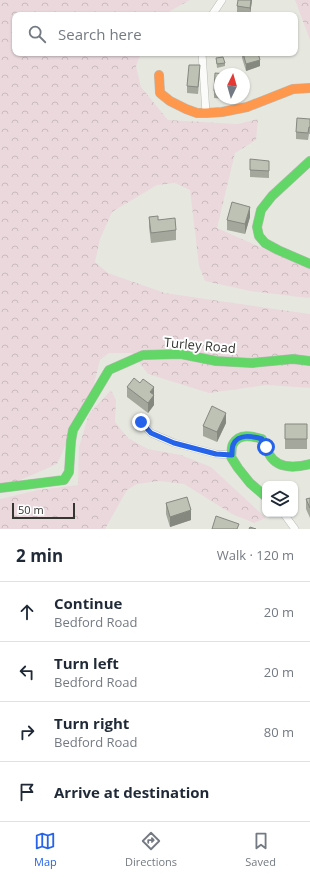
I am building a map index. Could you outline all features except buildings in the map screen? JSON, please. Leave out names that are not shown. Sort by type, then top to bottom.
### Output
[{"type":"street","points":[[214,12],[222,0]]},
{"type":"street","points":[[202,56],[206,113]]},
{"type":"street","points":[[159,75],[160,93],[170,102],[197,113],[222,112],[266,100],[293,89],[310,88]]},
{"type":"street","points":[[310,160],[272,196],[261,210],[257,227],[259,236],[265,242],[290,256],[310,264]]},
{"type":"street","name":"Turley Road","points":[[0,488],[64,480],[69,472],[73,430],[109,370],[142,355],[181,354],[216,360],[252,363],[293,359],[310,361]]},
{"type":"street","points":[[141,422],[151,433],[174,443],[216,454],[232,455]]},
{"type":"street","points":[[262,493],[250,483],[231,457],[233,444],[240,437],[252,436],[262,439],[270,455],[282,466],[298,467],[310,464]]},
{"type":"street","points":[[286,517],[295,529]]},
{"type":"green space","points":[[0,0],[190,0],[168,12],[12,12],[12,56],[140,56],[136,66],[141,87],[168,120],[237,124],[258,119],[256,140],[235,153],[217,228],[310,269],[310,297],[250,291],[205,281],[199,266],[190,190],[175,183],[157,185],[112,212],[100,239],[95,262],[108,273],[165,293],[310,314],[310,388],[266,385],[209,393],[148,374],[132,353],[109,353],[100,360],[94,384],[57,464],[16,482],[0,484]]},
{"type":"green space","points":[[295,0],[310,0],[310,40]]},
{"type":"green space","points":[[111,390],[116,400],[115,422],[128,438],[148,449],[181,455],[211,467],[262,514],[262,517],[266,518],[254,523],[232,514],[184,484],[159,481],[137,484],[127,490],[105,529],[0,529],[0,499],[38,490],[78,485],[79,447],[89,414]]},
{"type":"traffic: fast","points":[[310,161],[272,196],[261,210],[257,227],[259,236],[265,243],[310,264]]},
{"type":"traffic: fast","points":[[0,488],[64,480],[69,472],[73,430],[109,370],[143,355],[181,354],[216,361],[252,363],[293,359],[310,361]]},
{"type":"traffic: fast","points":[[262,493],[250,483],[231,457],[232,445],[239,438],[250,436],[262,439],[272,459],[282,465],[293,467],[310,464]]},
{"type":"traffic: slow","points":[[159,75],[160,93],[170,101],[197,113],[222,112],[247,107],[293,89],[310,88]]},
{"type":"route","points":[[141,422],[151,433],[174,443],[216,454],[232,455],[233,444],[240,437],[244,436],[252,436],[262,439],[266,447]]}]
